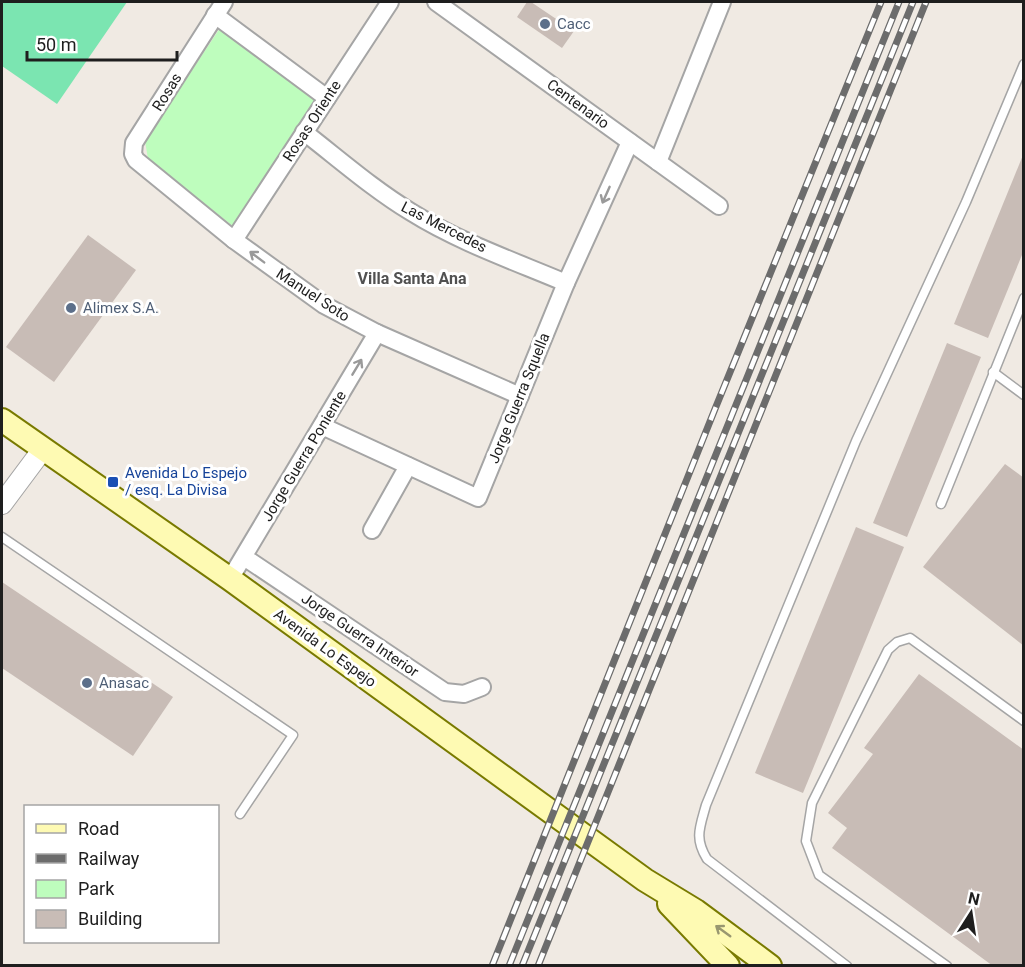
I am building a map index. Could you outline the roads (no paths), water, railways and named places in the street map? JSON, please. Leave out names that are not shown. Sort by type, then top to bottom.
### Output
[{"type":"main road","name":"Avenida Lo Espejo","points":[[2,420],[230,579],[645,879],[696,911],[770,966]]},
{"type":"main road","name":"Avenida Lo Espejo","points":[[645,879],[728,966]]},
{"type":"street","name":"Rosas Oriente","points":[[234,240],[390,2]]},
{"type":"street","name":"Centenario","points":[[436,2],[719,206]]},
{"type":"street","points":[[658,162],[722,2]]},
{"type":"street","points":[[220,8],[327,98]]},
{"type":"street","name":"Rosas","points":[[133,154],[134,143],[220,8]]},
{"type":"street","name":"Las Mercedes","points":[[304,132],[381,192],[412,213],[452,234],[566,283]]},
{"type":"street","name":"Jorge Guerra Squella","points":[[322,426],[478,498],[566,283],[630,142]]},
{"type":"street","name":"Manuel Soto","points":[[133,154],[141,166],[234,240],[324,305],[377,333],[520,396]]},
{"type":"street","name":"Jorge Guerra Poniente","points":[[230,579],[377,333]]},
{"type":"street","points":[[2,504],[43,449]]},
{"type":"street","points":[[372,530],[408,466]]},
{"type":"street","name":"Jorge Guerra Interior","points":[[244,557],[445,692],[464,694],[482,687]]},
{"type":"lane","points":[[847,966],[707,859],[700,848],[699,829],[706,805],[856,441],[966,202],[1023,64]]},
{"type":"lane","points":[[941,504],[1023,298]]},
{"type":"lane","points":[[993,372],[1023,395]]},
{"type":"lane","points":[[2,537],[293,735],[240,814]]},
{"type":"lane","points":[[946,966],[819,875],[806,841],[812,803],[888,650],[897,642],[910,638],[1023,721]]},
{"type":"railway","points":[[492,966],[881,2]]},
{"type":"railway","points":[[509,966],[899,2]]},
{"type":"railway","points":[[522,966],[913,2]]},
{"type":"railway","points":[[538,966],[926,2]]},
{"type":"place","name":"Cacc","points":[[545,24]]},
{"type":"place","name":"Alimex S.A.","points":[[71,308]]},
{"type":"place","name":"Avenida Lo Espejo / esq. La Divisa","points":[[113,482]]},
{"type":"place","name":"Anasac","points":[[87,683]]},
{"type":"district","name":"Villa Santa Ana","points":[[412,278]]}]
